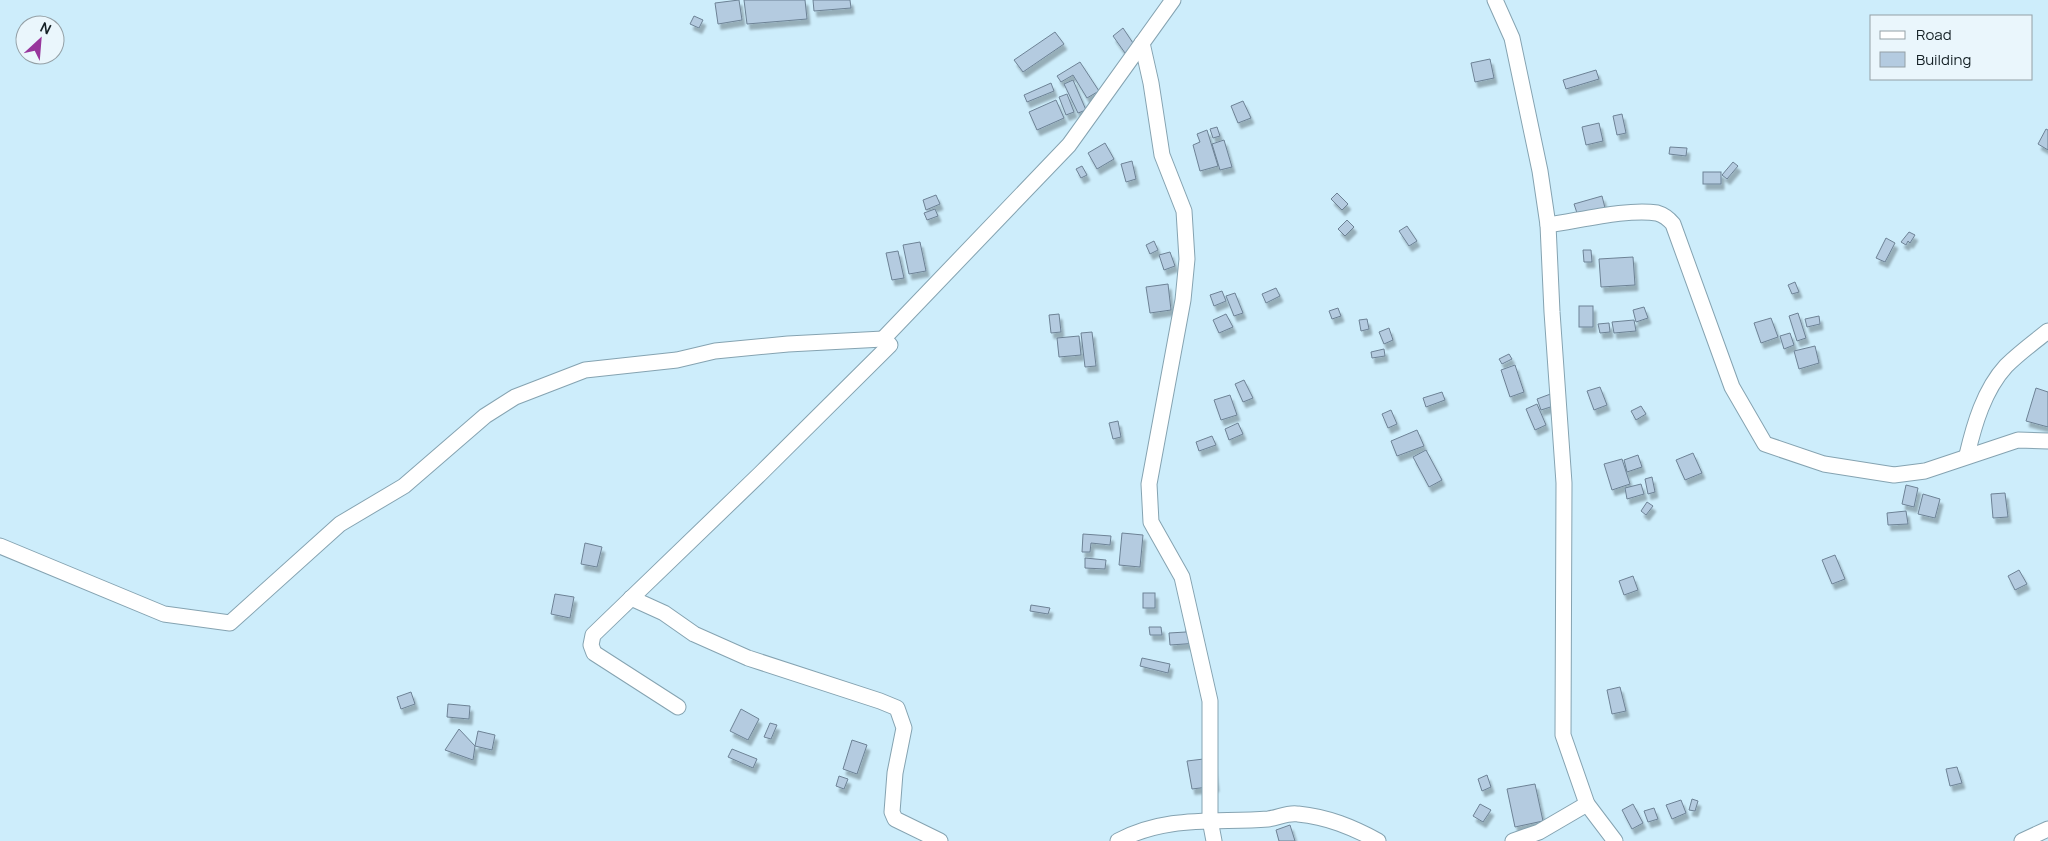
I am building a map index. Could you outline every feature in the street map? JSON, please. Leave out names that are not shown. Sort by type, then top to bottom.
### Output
[{"type":"street","points":[[0,546],[164,614],[230,623],[340,524],[404,486],[485,416],[516,397],[585,370],[677,360],[715,351],[788,344],[883,339],[1069,145],[1173,0]]},
{"type":"street","points":[[1495,0],[1512,38],[1540,171],[1548,225],[1564,483],[1563,736],[1587,804],[1615,841]]},
{"type":"street","points":[[1142,43],[1151,83],[1162,155],[1184,211],[1187,259],[1183,300],[1149,484],[1151,522],[1182,577],[1210,701],[1210,820],[1214,841]]},
{"type":"street","points":[[1548,225],[1635,212],[1657,213],[1666,217],[1673,224],[1732,387],[1766,444],[1824,464],[1894,475],[1925,471],[1967,455],[2018,440],[2048,442]]},
{"type":"street","points":[[1967,455],[1972,434],[1992,385],[2006,366],[2048,331]]},
{"type":"street","points":[[678,707],[594,653],[591,645],[593,635],[890,345],[883,339]]},
{"type":"street","points":[[631,598],[664,613],[694,634],[748,658],[880,700],[897,708],[904,728],[895,773],[892,812],[894,819],[940,841]]},
{"type":"street","points":[[1513,841],[1538,832],[1587,804]]},
{"type":"street","points":[[1118,841],[1152,826],[1210,820],[1269,819],[1295,813],[1331,819],[1378,841]]},
{"type":"street","points":[[2022,841],[2048,829]]},
{"type":"building","points":[[739,0],[742,20],[718,24],[715,3]]},
{"type":"building","points":[[744,0],[805,0],[807,19],[747,24]]},
{"type":"building","points":[[813,0],[850,0],[851,8],[814,11]]},
{"type":"building","points":[[694,16],[703,20],[699,28],[690,24]]},
{"type":"building","points":[[1123,28],[1135,46],[1125,53],[1113,36]]},
{"type":"building","points":[[1055,32],[1064,44],[1023,72],[1014,60]]},
{"type":"building","points":[[1490,59],[1494,78],[1475,82],[1471,63]]},
{"type":"building","points":[[1080,62],[1099,91],[1087,98],[1073,75],[1061,82],[1057,76]]},
{"type":"building","points":[[1596,70],[1599,79],[1566,89],[1563,80]]},
{"type":"building","points":[[1073,80],[1086,110],[1078,113],[1064,84]]},
{"type":"building","points":[[1051,83],[1054,91],[1027,102],[1024,95]]},
{"type":"building","points":[[1067,94],[1074,112],[1066,115],[1059,97]]},
{"type":"building","points":[[1056,100],[1064,118],[1037,130],[1029,112]]},
{"type":"building","points":[[1243,101],[1251,118],[1238,123],[1231,106]]},
{"type":"building","points":[[1622,114],[1626,133],[1617,135],[1613,116]]},
{"type":"building","points":[[1599,123],[1603,141],[1586,145],[1582,127]]},
{"type":"building","points":[[1217,127],[1220,136],[1213,138],[1210,129]]},
{"type":"building","points":[[2046,129],[2048,130],[2048,150],[2038,144]]},
{"type":"building","points":[[1207,130],[1218,166],[1200,171],[1193,145],[1200,142],[1197,134]]},
{"type":"building","points":[[1224,140],[1232,167],[1220,170],[1212,144]]},
{"type":"building","points":[[1105,143],[1114,159],[1097,169],[1088,153]]},
{"type":"building","points":[[1670,147],[1687,148],[1686,156],[1669,154]]},
{"type":"building","points":[[1132,161],[1136,179],[1126,182],[1121,164]]},
{"type":"building","points":[[1733,162],[1738,166],[1727,179],[1722,175]]},
{"type":"building","points":[[1082,166],[1087,175],[1081,178],[1076,169]]},
{"type":"building","points":[[1703,172],[1721,172],[1721,184],[1703,184]]},
{"type":"building","points":[[1337,193],[1348,204],[1342,210],[1331,199]]},
{"type":"building","points":[[936,195],[940,204],[926,210],[923,200]]},
{"type":"building","points":[[1602,196],[1605,208],[1578,216],[1574,204]]},
{"type":"building","points":[[935,209],[938,216],[927,220],[924,213]]},
{"type":"building","points":[[1347,220],[1354,227],[1345,236],[1338,229]]},
{"type":"building","points":[[1407,226],[1417,241],[1409,246],[1399,231]]},
{"type":"building","points":[[1909,232],[1915,235],[1910,243],[1908,241],[1906,245],[1901,242]]},
{"type":"building","points":[[1886,238],[1895,243],[1885,262],[1876,258]]},
{"type":"building","points":[[1154,241],[1158,250],[1150,254],[1146,245]]},
{"type":"building","points":[[920,242],[926,271],[909,274],[903,245]]},
{"type":"building","points":[[1583,250],[1591,250],[1592,262],[1584,262]]},
{"type":"building","points":[[898,251],[904,278],[892,280],[886,253]]},
{"type":"building","points":[[1170,252],[1175,266],[1164,270],[1159,255]]},
{"type":"building","points":[[1633,257],[1635,285],[1601,287],[1599,259]]},
{"type":"building","points":[[1795,282],[1799,292],[1792,294],[1788,285]]},
{"type":"building","points":[[1168,284],[1171,310],[1150,313],[1146,287]]},
{"type":"building","points":[[1276,288],[1280,296],[1266,303],[1262,294]]},
{"type":"building","points":[[1222,291],[1226,301],[1214,306],[1210,295]]},
{"type":"building","points":[[1235,293],[1243,313],[1234,316],[1226,296]]},
{"type":"building","points":[[1579,306],[1593,306],[1593,327],[1579,327]]},
{"type":"building","points":[[1644,307],[1648,318],[1636,322],[1633,310]]},
{"type":"building","points":[[1338,308],[1341,316],[1332,319],[1329,311]]},
{"type":"building","points":[[1798,313],[1806,338],[1797,341],[1789,316]]},
{"type":"building","points":[[1059,314],[1061,332],[1051,333],[1049,315]]},
{"type":"building","points":[[1226,314],[1233,327],[1219,333],[1213,320]]},
{"type":"building","points":[[1819,316],[1820,324],[1807,327],[1805,319]]},
{"type":"building","points":[[1771,318],[1778,337],[1761,343],[1754,323]]},
{"type":"building","points":[[1367,319],[1369,329],[1361,331],[1359,320]]},
{"type":"building","points":[[1634,320],[1636,331],[1614,333],[1612,322]]},
{"type":"building","points":[[1609,323],[1610,332],[1600,333],[1598,324]]},
{"type":"building","points":[[1389,328],[1393,340],[1384,344],[1379,332]]},
{"type":"building","points":[[1092,332],[1096,366],[1085,367],[1081,333]]},
{"type":"building","points":[[1790,333],[1794,345],[1784,349],[1780,336]]},
{"type":"building","points":[[1079,336],[1081,355],[1059,357],[1057,338]]},
{"type":"building","points":[[1815,346],[1819,363],[1799,369],[1794,351]]},
{"type":"building","points":[[1384,349],[1385,356],[1372,358],[1371,352]]},
{"type":"building","points":[[1509,354],[1512,359],[1502,364],[1499,359]]},
{"type":"building","points":[[1515,365],[1524,392],[1510,397],[1501,370]]},
{"type":"building","points":[[1244,380],[1253,398],[1243,402],[1235,384]]},
{"type":"building","points":[[1600,387],[1607,405],[1594,410],[1587,391]]},
{"type":"building","points":[[2036,388],[2048,392],[2048,427],[2026,421]]},
{"type":"building","points":[[1442,392],[1445,400],[1426,407],[1423,398]]},
{"type":"building","points":[[1556,392],[1560,404],[1541,410],[1537,399]]},
{"type":"building","points":[[1230,395],[1237,415],[1221,420],[1214,400]]},
{"type":"building","points":[[1537,404],[1546,425],[1535,430],[1526,409]]},
{"type":"building","points":[[1641,406],[1646,414],[1636,420],[1631,411]]},
{"type":"building","points":[[1391,410],[1397,424],[1388,428],[1382,414]]},
{"type":"building","points":[[1118,421],[1121,437],[1113,439],[1109,423]]},
{"type":"building","points":[[1238,423],[1243,434],[1229,440],[1225,429]]},
{"type":"building","points":[[1417,430],[1424,446],[1397,456],[1391,441]]},
{"type":"building","points":[[1212,436],[1216,445],[1199,451],[1196,442]]},
{"type":"building","points":[[1426,450],[1442,480],[1429,487],[1413,457]]},
{"type":"building","points":[[1693,453],[1702,473],[1685,480],[1676,460]]},
{"type":"building","points":[[1638,455],[1642,467],[1627,472],[1624,460]]},
{"type":"building","points":[[1622,459],[1630,484],[1612,490],[1604,464]]},
{"type":"building","points":[[1652,477],[1655,492],[1648,494],[1645,479]]},
{"type":"building","points":[[1641,484],[1644,494],[1627,499],[1625,488]]},
{"type":"building","points":[[1906,485],[1918,488],[1914,507],[1902,504]]},
{"type":"building","points":[[2005,493],[2008,517],[1993,518],[1991,494]]},
{"type":"building","points":[[1923,494],[1940,499],[1935,518],[1918,514]]},
{"type":"building","points":[[1647,502],[1653,506],[1646,515],[1641,511]]},
{"type":"building","points":[[1906,511],[1908,524],[1888,525],[1887,513]]},
{"type":"building","points":[[1122,533],[1143,535],[1140,567],[1119,565]]},
{"type":"building","points":[[1083,534],[1111,536],[1110,545],[1091,543],[1090,552],[1082,552]]},
{"type":"building","points":[[585,543],[602,547],[597,567],[581,564]]},
{"type":"building","points":[[1835,555],[1845,579],[1832,584],[1822,560]]},
{"type":"building","points":[[1085,558],[1106,560],[1105,569],[1085,568]]},
{"type":"building","points":[[2019,570],[2027,584],[2015,590],[2008,576]]},
{"type":"building","points":[[1633,576],[1638,590],[1624,595],[1619,581]]},
{"type":"building","points":[[1143,593],[1155,593],[1155,608],[1143,608]]},
{"type":"building","points":[[555,594],[574,597],[570,618],[551,614]]},
{"type":"building","points":[[1031,605],[1050,608],[1048,614],[1030,611]]},
{"type":"building","points":[[1186,625],[1199,643],[1170,645],[1169,633],[1186,632]]},
{"type":"building","points":[[1149,627],[1161,627],[1162,635],[1150,635]]},
{"type":"building","points":[[1142,658],[1170,664],[1168,673],[1140,666]]},
{"type":"building","points":[[1620,687],[1626,711],[1612,714],[1607,690]]},
{"type":"building","points":[[411,692],[415,704],[401,709],[397,697]]},
{"type":"building","points":[[448,704],[470,706],[469,719],[447,717]]},
{"type":"building","points":[[741,709],[759,719],[748,740],[730,731]]},
{"type":"building","points":[[770,723],[777,725],[771,739],[764,737]]},
{"type":"building","points":[[459,729],[475,746],[473,760],[445,750]]},
{"type":"building","points":[[478,731],[495,735],[492,750],[475,746]]},
{"type":"building","points":[[852,740],[867,745],[857,774],[843,769]]},
{"type":"building","points":[[732,749],[757,759],[753,768],[728,757]]},
{"type":"building","points":[[1212,758],[1216,786],[1192,789],[1187,761]]},
{"type":"building","points":[[1957,767],[1962,783],[1950,786],[1946,769]]},
{"type":"building","points":[[1487,775],[1491,787],[1482,791],[1478,779]]},
{"type":"building","points":[[839,776],[848,779],[844,789],[836,786]]},
{"type":"building","points":[[1535,784],[1543,821],[1515,827],[1507,789]]},
{"type":"building","points":[[1692,799],[1698,801],[1695,811],[1689,810]]},
{"type":"building","points":[[1681,800],[1686,813],[1672,819],[1666,805]]},
{"type":"building","points":[[1480,804],[1491,810],[1483,822],[1473,816]]},
{"type":"building","points":[[1633,804],[1643,823],[1632,829],[1622,810]]},
{"type":"building","points":[[1654,808],[1658,819],[1648,822],[1644,811]]},
{"type":"building","points":[[1290,825],[1295,841],[1279,841],[1276,830]]}]
